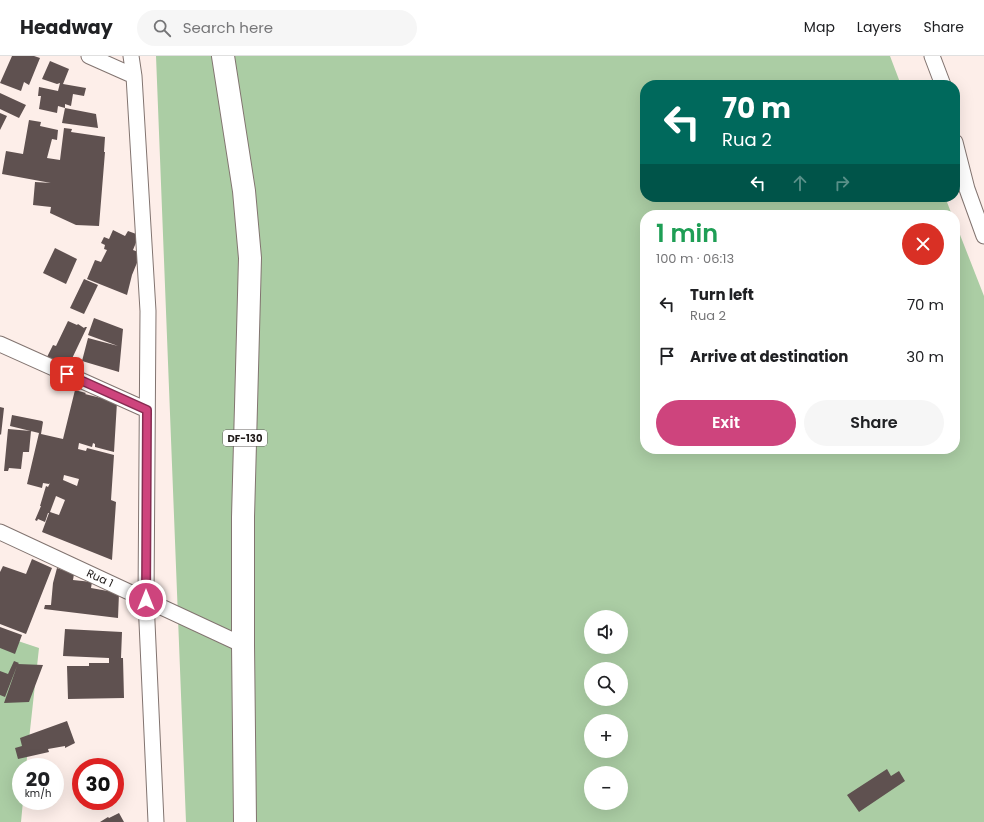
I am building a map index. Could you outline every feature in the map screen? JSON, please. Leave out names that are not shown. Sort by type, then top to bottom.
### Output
[{"type":"main road","name":"DF-130","points":[[223,56],[244,191],[250,258],[243,517],[245,822]]},
{"type":"street","points":[[89,56],[134,76]]},
{"type":"street","points":[[131,56],[134,76],[148,311],[146,600],[156,822]]},
{"type":"street","points":[[932,56],[941,80]]},
{"type":"street","points":[[960,161],[967,188],[984,236]]},
{"type":"street","points":[[0,344],[147,410]]},
{"type":"street","name":"Rua 1","points":[[0,532],[243,645]]},
{"type":"green space","points":[[156,56],[890,56],[899,80],[640,80],[640,202],[947,202],[950,210],[640,210],[640,454],[960,454],[960,235],[984,296],[984,822],[186,822]]},
{"type":"green space","points":[[0,635],[39,648],[27,758],[12,758],[12,810],[22,810],[21,822],[0,822]]},
{"type":"building","points":[[12,56],[34,56],[40,58],[29,85],[24,82],[21,91],[0,83]]},
{"type":"building","points":[[50,61],[69,69],[63,84],[86,88],[84,96],[73,94],[71,106],[65,104],[65,108],[58,106],[57,113],[39,109],[41,96],[38,96],[39,87],[58,91],[60,83],[57,84],[42,79]]},
{"type":"building","points":[[0,93],[26,105],[19,118],[0,109]]},
{"type":"building","points":[[65,108],[96,114],[98,128],[62,123]]},
{"type":"building","points":[[0,113],[7,116],[0,130]]},
{"type":"building","points":[[29,120],[41,122],[40,126],[58,130],[57,140],[52,139],[47,158],[60,160],[64,128],[72,129],[71,132],[105,137],[99,226],[76,225],[50,213],[51,207],[33,205],[35,182],[51,183],[2,174],[6,151],[23,154]]},
{"type":"building","points":[[113,230],[125,236],[128,231],[139,235],[133,250],[141,253],[132,275],[127,295],[87,279],[95,260],[101,262],[107,250],[104,249],[105,245],[101,243],[104,237],[109,239]]},
{"type":"building","points":[[55,248],[77,259],[66,284],[43,273]]},
{"type":"building","points":[[84,279],[98,285],[84,314],[70,308]]},
{"type":"building","points":[[94,318],[123,329],[119,372],[82,361],[88,338],[118,346],[88,335]]},
{"type":"building","points":[[68,321],[77,325],[78,324],[84,328],[87,327],[68,367],[46,359],[53,345],[56,346]]},
{"type":"building","points":[[75,390],[117,402],[114,452],[95,447],[95,444],[93,443],[92,447],[79,443],[78,449],[86,451],[87,448],[114,455],[111,500],[116,502],[112,560],[42,532],[49,513],[45,522],[38,519],[37,521],[35,520],[41,506],[46,486],[48,487],[50,483],[43,483],[42,488],[27,484],[39,433],[10,426],[12,415],[42,421],[41,434],[63,439]],"holes":[[[64,475],[79,479],[77,486],[63,480]],[[56,496],[65,500],[59,515],[50,512]]]},
{"type":"building","points":[[0,407],[4,408],[1,435],[0,434]]},
{"type":"building","points":[[8,429],[31,431],[29,452],[23,452],[21,469],[9,468],[8,471],[4,471]]},
{"type":"building","points":[[32,559],[52,568],[26,634],[0,624],[0,572],[3,566],[26,574]]},
{"type":"building","points":[[57,568],[74,574],[73,580],[92,582],[91,588],[119,593],[118,618],[44,609],[45,605],[51,605],[53,583]]},
{"type":"building","points":[[0,627],[22,635],[15,654],[0,648]]},
{"type":"building","points":[[65,629],[122,632],[121,658],[123,658],[124,698],[68,699],[67,666],[89,666],[89,663],[109,663],[109,658],[63,656]]},
{"type":"building","points":[[14,661],[19,663],[18,664],[43,665],[29,702],[4,703],[17,666],[5,697],[0,695],[0,671],[8,674]]},
{"type":"building","points":[[67,721],[75,743],[65,748],[65,746],[48,749],[49,752],[18,758],[15,748],[22,746],[20,738]]},
{"type":"building","points":[[887,769],[891,776],[899,771],[905,781],[859,812],[847,795]]},
{"type":"building","points":[[119,813],[124,822],[100,822],[108,817],[109,818]]},
{"type":"route","points":[[67,374],[147,410],[146,600]]}]
